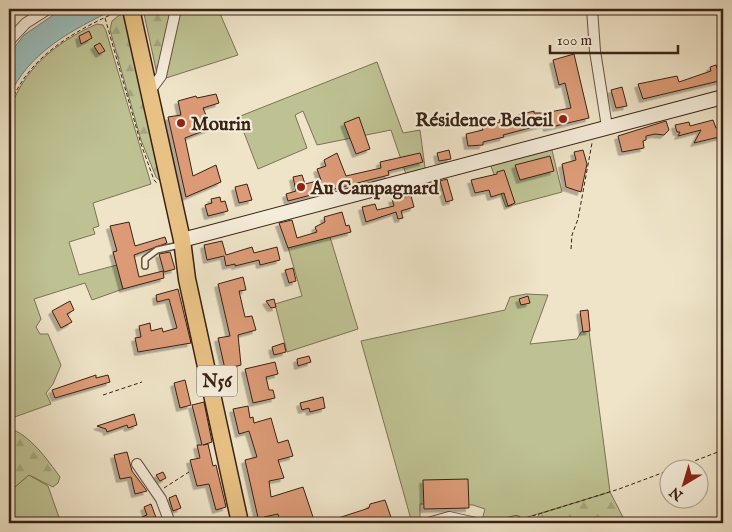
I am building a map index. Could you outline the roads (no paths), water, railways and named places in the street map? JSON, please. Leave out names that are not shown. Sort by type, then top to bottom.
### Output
[{"type":"main road","name":"N56","points":[[130,13],[150,91],[182,242],[187,279],[240,523]]},
{"type":"main road","name":"N56","points":[[182,242],[193,268],[249,523]]},
{"type":"street","points":[[9,41],[26,24],[48,9]]},
{"type":"street","points":[[150,91],[161,76],[176,9]]},
{"type":"street","points":[[592,9],[601,129]]},
{"type":"street","points":[[182,242],[601,129],[722,99]]},
{"type":"street","points":[[136,464],[157,492],[170,523]]},
{"type":"street","points":[[428,523],[448,518],[476,523]]},
{"type":"lane","points":[[145,266],[145,258],[157,250],[182,242]]},
{"type":"water","points":[[62,9],[115,9],[68,34],[40,55],[17,81],[9,97],[9,54],[24,35]]},
{"type":"place","name":"Résidence Belœil","points":[[563,119]]},
{"type":"place","name":"Mourin","points":[[181,123]]},
{"type":"place","name":"Au Campagnard","points":[[301,187]]}]
